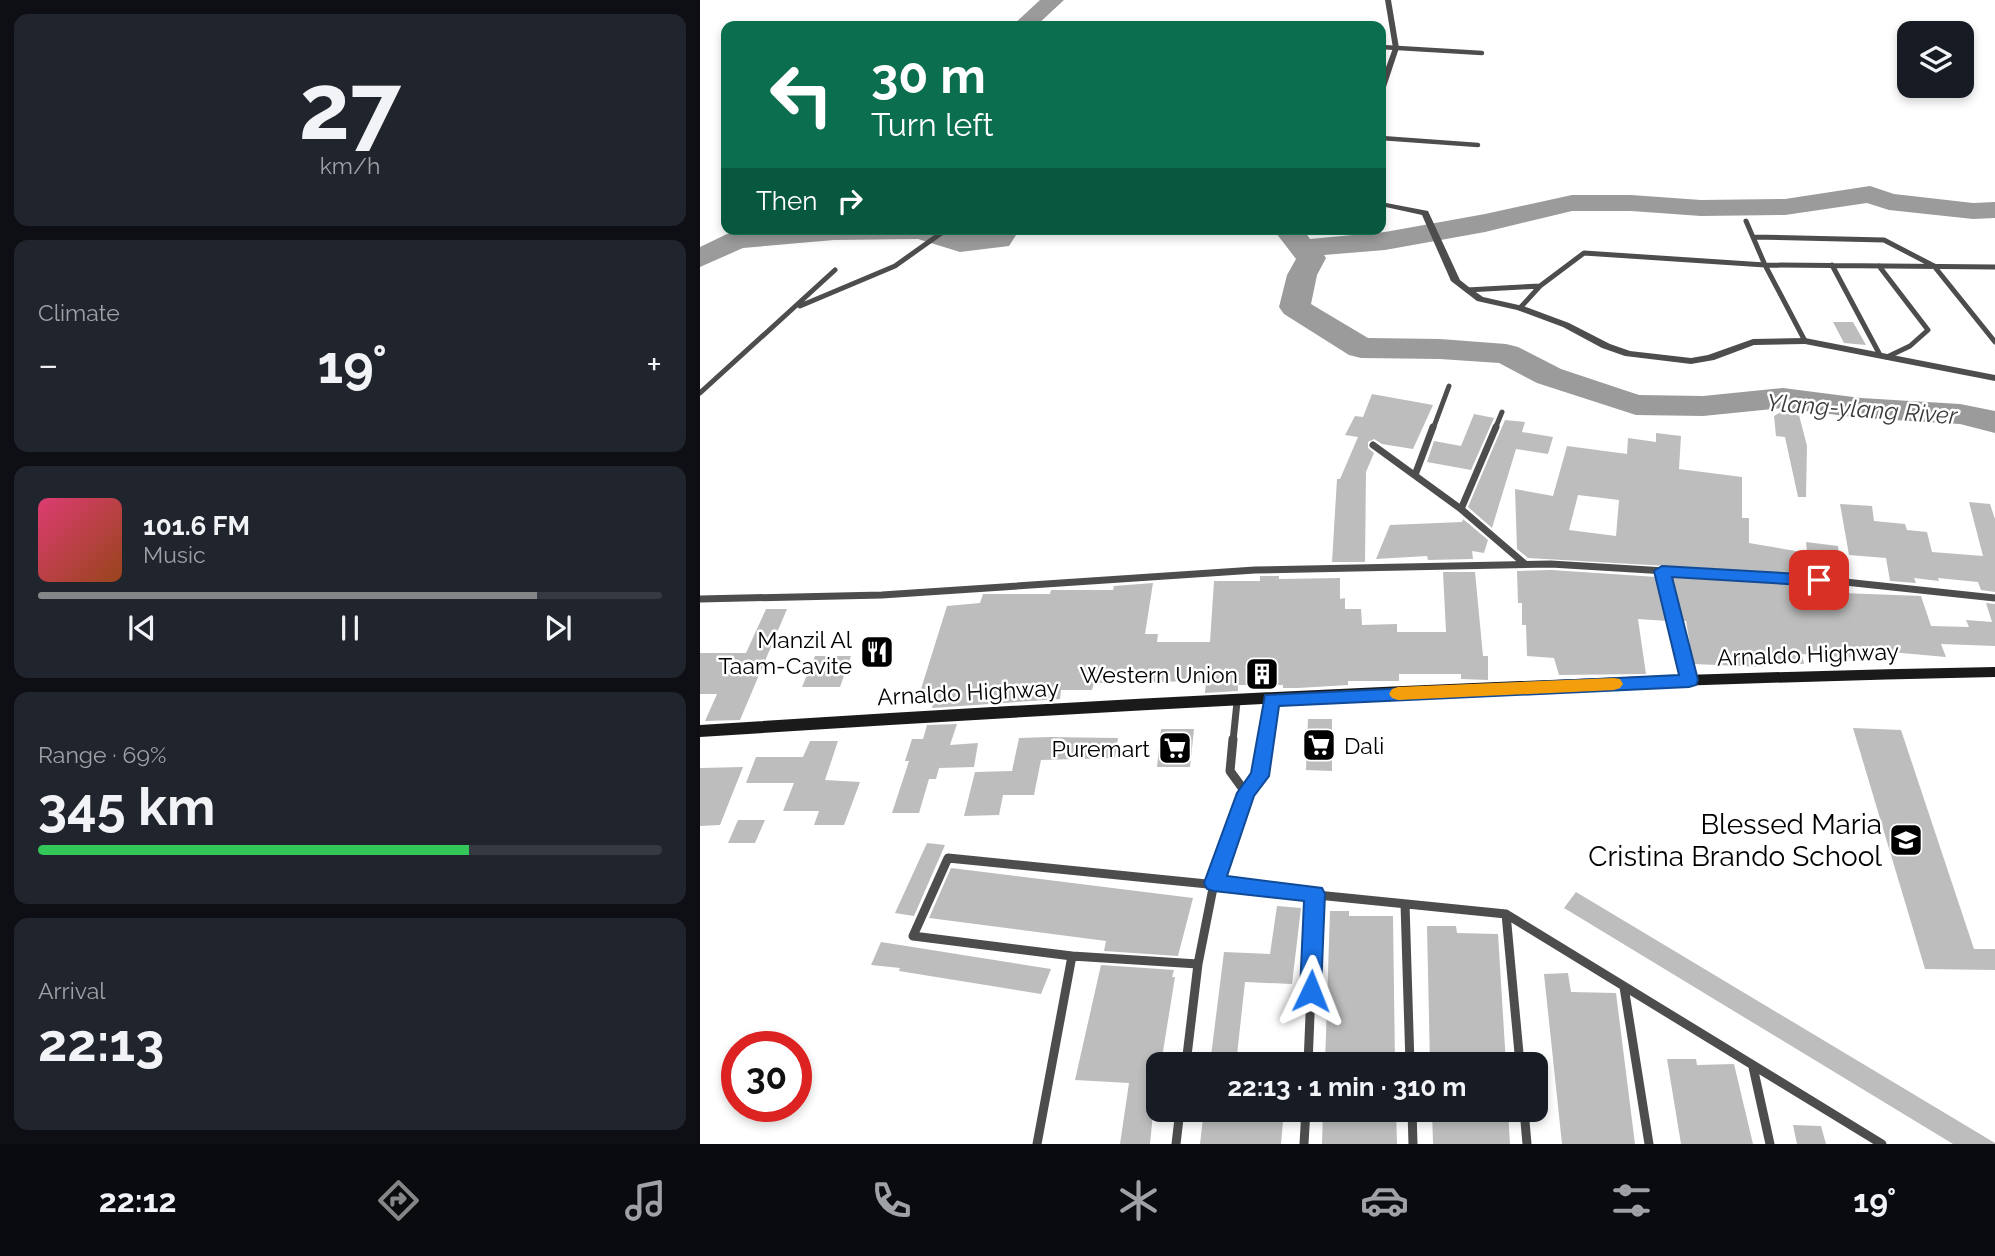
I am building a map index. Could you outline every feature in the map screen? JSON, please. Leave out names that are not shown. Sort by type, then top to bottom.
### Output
[{"type":"main road","name":"Arnaldo Highway","points":[[700,731],[1009,711],[1271,699],[1689,680],[1995,672]]},
{"type":"street","points":[[1386,76],[1396,48],[1388,0]]},
{"type":"street","points":[[1386,47],[1482,53]]},
{"type":"street","points":[[1386,138],[1478,145]]},
{"type":"street","points":[[1386,205],[1425,213],[1456,281],[1480,299],[1520,308],[1566,325],[1605,346],[1629,354],[1691,361],[1710,358],[1752,342],[1805,341],[1995,377]]},
{"type":"street","points":[[1746,221],[1765,265],[1805,341]]},
{"type":"street","points":[[793,309],[890,271],[912,259],[941,235]]},
{"type":"street","points":[[1753,237],[1881,239],[1934,266],[1995,342]]},
{"type":"street","points":[[1520,308],[1540,286],[1584,253],[1765,265],[1995,267]]},
{"type":"street","points":[[1832,265],[1883,356]]},
{"type":"street","points":[[1879,266],[1928,330],[1910,346],[1883,356]]},
{"type":"street","points":[[700,393],[835,270]]},
{"type":"street","points":[[1467,290],[1540,286]]},
{"type":"street","points":[[1415,475],[1449,386]]},
{"type":"street","points":[[1461,509],[1502,412]]},
{"type":"street","points":[[1373,445],[1461,509],[1525,564]]},
{"type":"street","points":[[700,599],[882,595],[1255,569],[1525,564],[1845,582],[1995,598]]},
{"type":"street","points":[[1662,571],[1689,680]]},
{"type":"street","points":[[1187,1052],[1198,964],[1214,883],[1246,793],[1260,776],[1271,699]]},
{"type":"street","points":[[1237,702],[1230,771],[1246,793]]},
{"type":"street","points":[[1198,964],[1072,956],[913,936],[948,858],[1506,914],[1880,1144]]},
{"type":"street","points":[[1308,1052],[1315,894]]},
{"type":"street","points":[[1405,904],[1410,1052]]},
{"type":"street","points":[[1506,914],[1519,1052]]},
{"type":"street","points":[[1037,1144],[1072,956]]},
{"type":"street","points":[[1624,987],[1649,1144]]},
{"type":"street","points":[[1753,1067],[1770,1144]]},
{"type":"street","points":[[1176,1144],[1179,1122]]},
{"type":"street","points":[[1304,1144],[1305,1122]]},
{"type":"street","points":[[1412,1122],[1413,1144]]},
{"type":"street","points":[[1525,1122],[1527,1144]]},
{"type":"building","points":[[1833,322],[1853,322],[1866,345],[1844,343]]},
{"type":"building","points":[[1372,394],[1433,405],[1413,449],[1382,444],[1374,439],[1368,442],[1368,448],[1374,453],[1366,472],[1365,562],[1332,562],[1337,479],[1340,479],[1358,437],[1345,435],[1355,416],[1363,417]]},
{"type":"building","points":[[1788,408],[1799,415],[1807,446],[1806,497],[1798,497],[1785,437],[1776,436],[1774,416]]},
{"type":"building","points":[[1474,414],[1494,418],[1471,470],[1427,462],[1434,441],[1461,446]]},
{"type":"building","points":[[1505,420],[1525,422],[1522,432],[1553,437],[1548,454],[1516,449],[1492,528],[1468,507]]},
{"type":"building","points":[[1656,433],[1681,436],[1679,469],[1742,477],[1742,518],[1749,518],[1749,543],[1807,553],[1806,542],[1838,546],[1841,576],[1528,558],[1517,549],[1515,489],[1553,496],[1567,446],[1627,454],[1628,438],[1656,442]],"holes":[[[1578,495],[1619,500],[1616,536],[1569,530]]]},
{"type":"building","points":[[1969,502],[1990,504],[1995,519],[1995,592],[1981,590],[1978,582],[1938,578],[1939,581],[1914,578],[1916,583],[1890,581],[1886,558],[1849,555],[1840,504],[1872,506],[1874,521],[1905,524],[1907,530],[1927,532],[1932,552],[1983,556]]},
{"type":"building","points":[[1463,519],[1488,540],[1484,553],[1472,551],[1473,559],[1428,560],[1427,556],[1376,559],[1390,525],[1462,522]]},
{"type":"building","points":[[1551,570],[1657,577],[1668,621],[1638,619],[1646,674],[1559,675],[1554,658],[1527,656],[1526,625],[1522,625],[1522,603],[1518,603],[1517,571]]},
{"type":"building","points":[[1443,572],[1475,572],[1483,656],[1488,656],[1488,680],[1461,679],[1461,674],[1399,674],[1399,681],[1348,681],[1348,685],[1298,688],[1283,688],[1283,685],[1238,685],[1238,691],[1205,693],[1206,681],[1094,683],[1092,690],[1061,690],[1060,699],[932,708],[937,689],[921,689],[947,606],[980,603],[983,594],[1113,590],[1114,586],[1153,583],[1145,634],[1158,634],[1157,642],[1210,642],[1214,581],[1260,581],[1260,576],[1279,576],[1279,579],[1340,578],[1340,599],[1345,598],[1345,609],[1361,609],[1362,625],[1397,624],[1397,632],[1446,632]]},
{"type":"building","points":[[1670,577],[1843,588],[1843,593],[1921,596],[1931,626],[1969,627],[1966,620],[1992,622],[1986,603],[1995,604],[1995,646],[1941,644],[1946,657],[1879,651],[1882,660],[1802,654],[1804,664],[1762,662],[1763,667],[1693,664],[1686,621],[1681,621]]},
{"type":"building","points":[[766,609],[787,609],[740,720],[705,721],[717,694],[700,694],[700,653],[746,653]]},
{"type":"building","points":[[815,656],[851,656],[840,687],[802,687]]},
{"type":"building","name":"Dali","points":[[1308,719],[1332,719],[1332,771],[1306,770]]},
{"type":"building","points":[[957,724],[950,745],[978,743],[974,767],[939,768],[936,779],[929,779],[919,813],[892,813],[909,761],[905,761],[912,739],[923,739],[927,725]]},
{"type":"building","points":[[1853,728],[1901,730],[1974,949],[1995,949],[1995,970],[1925,969]]},
{"type":"building","name":"Puremart","points":[[1161,729],[1194,729],[1190,767],[1157,767]]},
{"type":"building","points":[[1019,738],[1118,738],[1115,758],[1041,760],[1034,795],[1003,795],[999,815],[964,816],[975,772],[1012,771]]},
{"type":"building","points":[[810,741],[838,741],[825,780],[860,782],[844,825],[814,825],[819,811],[783,811],[794,783],[746,783],[756,757],[803,757]]},
{"type":"building","points":[[743,767],[720,825],[700,826],[700,768]]},
{"type":"building","points":[[738,820],[765,820],[755,843],[728,843]]},
{"type":"building","points":[[927,843],[945,845],[914,916],[895,913]]},
{"type":"building","points":[[951,868],[1193,898],[1178,956],[1104,951],[1106,941],[929,918]]},
{"type":"building","points":[[1576,892],[1995,1144],[1953,1144],[1564,908]]},
{"type":"building","points":[[1277,906],[1301,908],[1292,984],[1245,982],[1237,1052],[1212,1052],[1224,952],[1270,954]]},
{"type":"building","points":[[1330,911],[1349,911],[1349,916],[1393,916],[1395,1052],[1325,1052]]},
{"type":"building","points":[[1427,926],[1456,926],[1457,933],[1498,934],[1505,1052],[1430,1052]]},
{"type":"building","points":[[881,942],[1051,969],[1041,994],[871,965]]},
{"type":"building","points":[[1101,965],[1174,970],[1163,1052],[1146,1052],[1146,1122],[1152,1122],[1150,1144],[1120,1144],[1129,1083],[1075,1080]]},
{"type":"building","points":[[1568,973],[1571,992],[1616,993],[1635,1144],[1562,1144],[1544,974]]},
{"type":"building","points":[[1667,1059],[1696,1059],[1697,1065],[1734,1064],[1753,1144],[1681,1144]]},
{"type":"building","points":[[1203,1122],[1283,1122],[1281,1144],[1200,1144]]},
{"type":"building","points":[[1323,1122],[1396,1122],[1397,1144],[1322,1144]]},
{"type":"building","points":[[1432,1122],[1509,1122],[1510,1144],[1433,1144]]},
{"type":"building","points":[[1793,1125],[1821,1126],[1826,1144],[1797,1144]]},
{"type":"waterway","points":[[1029,21],[1053,0]]},
{"type":"waterway","points":[[1303,248],[1385,241],[1485,223],[1572,203],[1631,203],[1701,208],[1785,207],[1870,194],[1889,202],[1973,211],[1995,210]]},
{"type":"waterway","name":"Ylang-ylang River","points":[[700,258],[737,240],[791,235]]},
{"type":"waterway","name":"Ylang-ylang River","points":[[936,235],[960,243],[999,240],[1002,235]]},
{"type":"waterway","name":"Ylang-ylang River","points":[[1292,235],[1311,258],[1302,275],[1295,307],[1361,348],[1440,349],[1506,354],[1549,376],[1636,405],[1703,406],[1783,398],[1861,408],[1960,414],[1995,422]]},
{"type":"slow traffic","points":[[1398,694],[1614,684]]},
{"type":"place","name":"Manzil Al Taam-Cavite","points":[[877,652]]},
{"type":"place","name":"Western Union","points":[[1262,674]]},
{"type":"place","name":"Dali","points":[[1319,745]]},
{"type":"place","name":"Puremart","points":[[1175,748]]},
{"type":"place","name":"Blessed Maria Cristina Brando School","points":[[1906,840]]},
{"type":"route","points":[[1311,991],[1315,894],[1214,883],[1246,793],[1260,776],[1271,699],[1689,680],[1662,571],[1819,580]]}]
